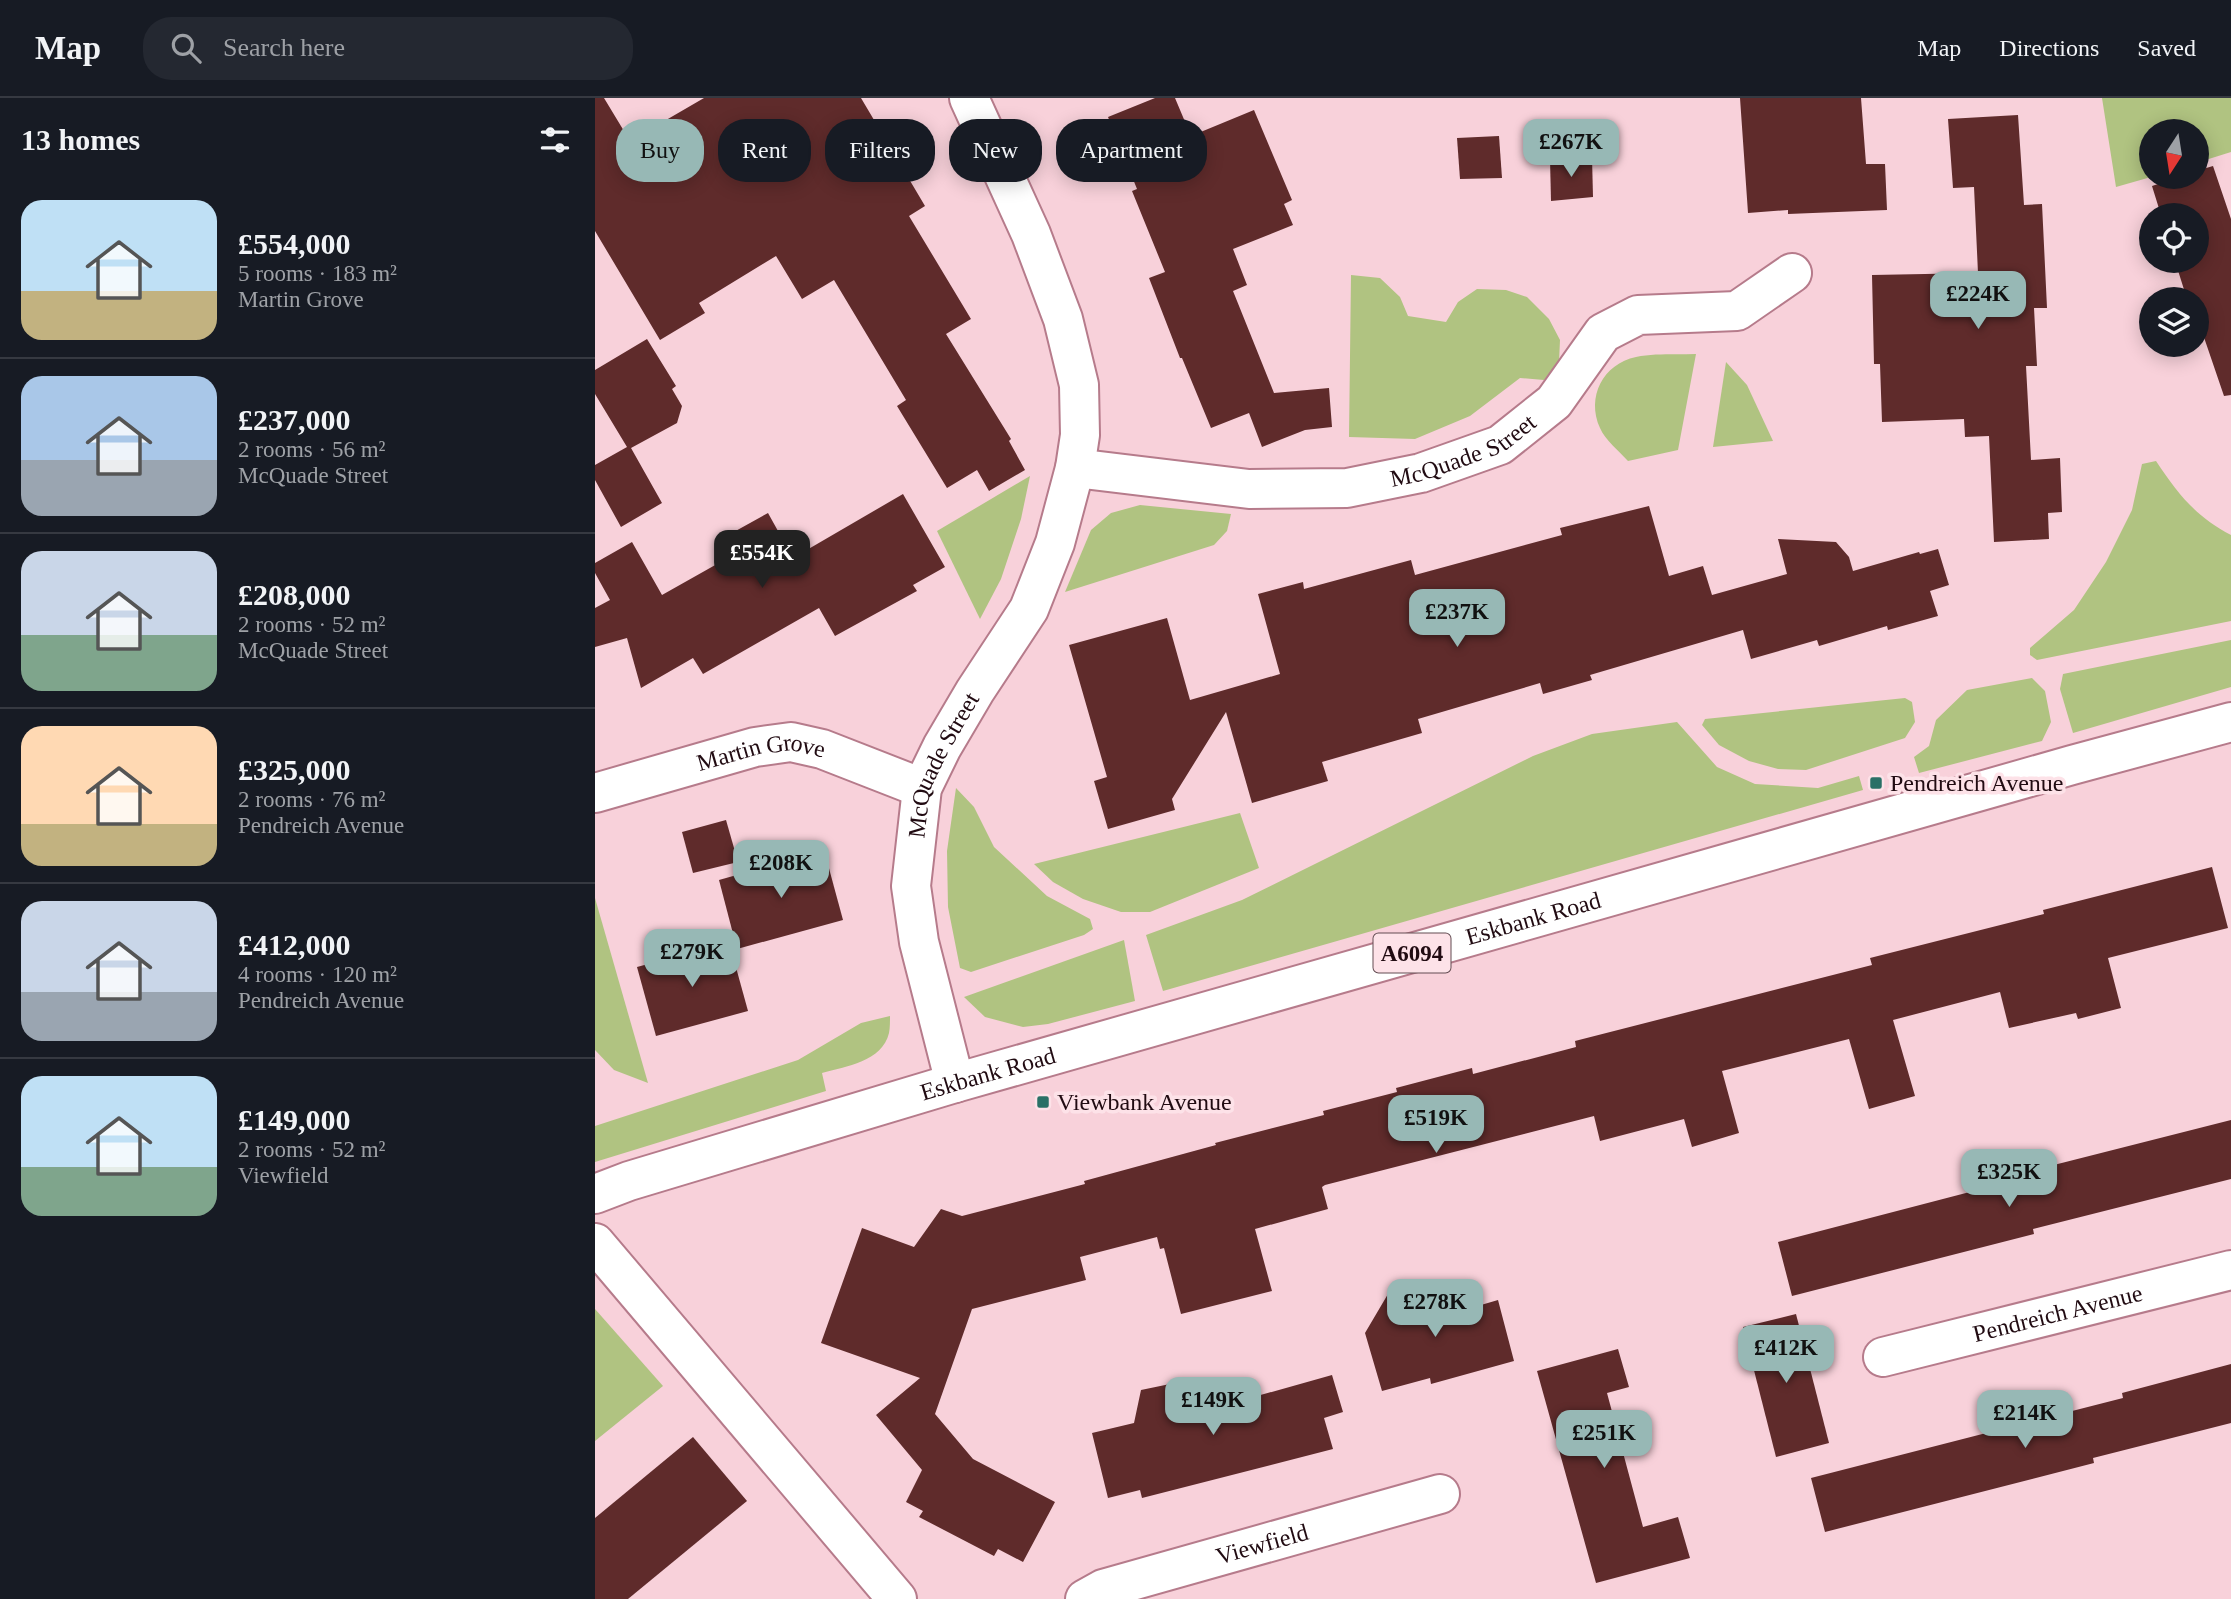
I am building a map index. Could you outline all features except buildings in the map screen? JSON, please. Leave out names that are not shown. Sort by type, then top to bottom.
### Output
[{"type":"street","name":"McQuade Street","points":[[955,1083],[919,942],[911,886],[922,788],[942,747],[975,691],[1029,608],[1055,543],[1075,468],[1080,435],[1079,385],[1063,319],[1031,234],[969,98]]},
{"type":"street","name":"McQuade Street","points":[[1075,468],[1249,489],[1347,488],[1421,473],[1500,444],[1554,402],[1603,333],[1638,315],[1737,312],[1792,273]]},
{"type":"street","name":"Eskbank Road","points":[[595,1194],[629,1181],[955,1083],[2071,765],[2231,722]]},
{"type":"street","name":"Martin Grove","points":[[595,793],[755,747],[791,742],[822,749],[922,788]]},
{"type":"street","points":[[595,1243],[897,1599]]},
{"type":"street","name":"Pendreich Avenue","points":[[1883,1357],[2231,1270]]},
{"type":"street","name":"Viewfield","points":[[1085,1599],[1103,1589],[1440,1494]]},
{"type":"green space","points":[[2102,98],[2231,98],[2231,152],[2209,159],[2209,119],[2139,119],[2139,180],[2116,187]]},
{"type":"green space","points":[[1351,275],[1380,278],[1400,297],[1408,316],[1446,322],[1458,302],[1477,289],[1506,290],[1527,297],[1549,319],[1560,340],[1559,362],[1544,380],[1520,378],[1470,416],[1415,439],[1349,437]]},
{"type":"green space","points":[[1696,354],[1678,450],[1628,461],[1602,432],[1596,416],[1597,394],[1606,374],[1624,361],[1636,357]]},
{"type":"green space","points":[[1726,362],[1747,385],[1773,441],[1713,447]]},
{"type":"green space","points":[[2156,461],[2188,503],[2207,520],[2231,535],[2231,621],[2037,660],[2030,655],[2030,648],[2074,610],[2106,562],[2132,510],[2142,464]]},
{"type":"green space","points":[[1030,476],[1021,519],[1001,579],[980,619],[937,531]]},
{"type":"green space","points":[[1140,505],[1231,514],[1227,531],[1214,545],[1065,592],[1091,530],[1111,513]]},
{"type":"green space","points":[[2231,640],[2231,687],[2073,733],[2060,689],[2063,674]]},
{"type":"green space","points":[[2032,678],[2045,691],[2051,722],[2042,741],[1919,773],[1914,757],[1929,746],[1936,720],[1967,690]]},
{"type":"green space","points":[[1905,698],[1912,702],[1915,722],[1905,738],[1806,770],[1778,769],[1749,761],[1719,745],[1702,725],[1705,719]]},
{"type":"green space","points":[[1677,722],[1717,767],[1755,784],[1818,788],[1859,776],[1863,790],[1163,991],[1146,935],[1242,900],[1533,756],[1592,734]]},
{"type":"green space","points":[[956,788],[974,807],[994,847],[1047,896],[1090,919],[1093,929],[1084,935],[971,972],[960,968],[948,907],[947,851]]},
{"type":"green space","points":[[1240,813],[1259,868],[1150,912],[1121,912],[1083,899],[1053,882],[1034,864]]},
{"type":"green space","points":[[595,898],[648,1083],[614,1070],[595,1050]]},
{"type":"green space","points":[[1124,940],[1135,1001],[1048,1024],[1023,1027],[985,1017],[964,997]]},
{"type":"green space","points":[[890,1016],[889,1033],[885,1043],[871,1057],[822,1073],[826,1091],[595,1162],[595,1126],[798,1060],[861,1023]]},
{"type":"green space","points":[[595,1309],[663,1386],[595,1441]]},
{"type":"place","name":"Pendreich Avenue","points":[[1876,783]]},
{"type":"place","name":"Viewbank Avenue","points":[[1043,1102]]}]
